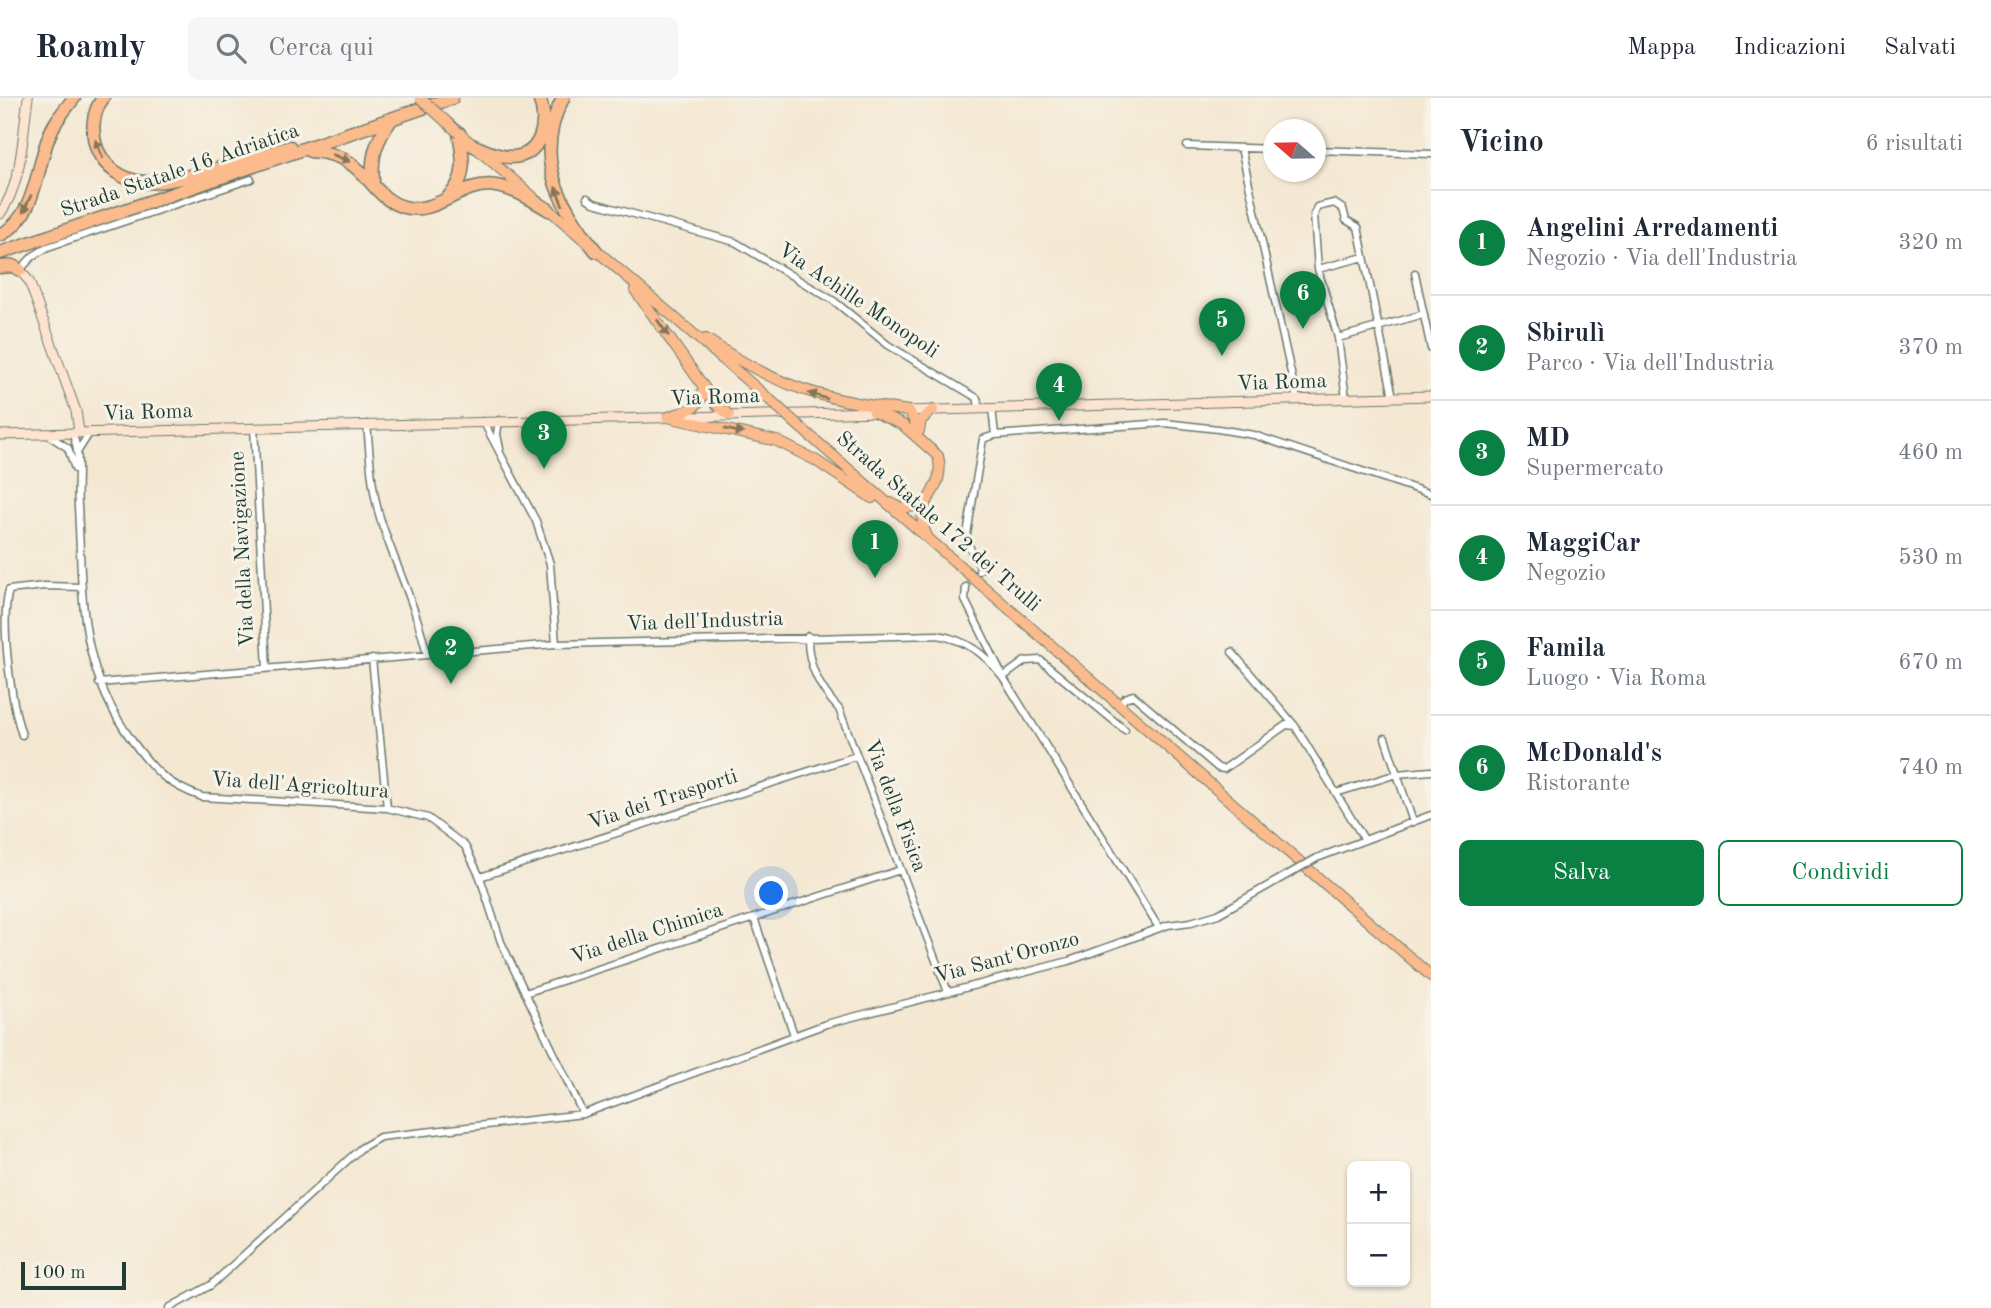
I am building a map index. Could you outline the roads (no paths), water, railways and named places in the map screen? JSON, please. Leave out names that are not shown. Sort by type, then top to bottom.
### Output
[{"type":"highway","points":[[0,235],[17,222],[25,210],[48,137],[75,98]]},
{"type":"highway","points":[[103,98],[93,124],[94,142],[101,157],[119,174],[145,183],[179,178],[317,139]]},
{"type":"highway","name":"Strada Statale 16 Adriatica","points":[[0,244],[433,98]]},
{"type":"highway","name":"Strada Statale 16 Adriatica","points":[[0,253],[452,98]]},
{"type":"highway","points":[[472,145],[511,157],[526,154],[538,143],[544,129],[545,111],[539,98]]},
{"type":"highway","points":[[563,98],[551,130],[552,173],[558,195],[569,217],[596,251]]},
{"type":"highway","points":[[373,181],[372,159],[377,140],[391,120]]},
{"type":"highway","points":[[444,201],[456,189],[462,177],[464,157],[459,133]]},
{"type":"highway","points":[[302,151],[334,155],[353,163],[389,199],[401,207],[432,206],[470,188],[493,185],[517,192],[550,210]]},
{"type":"highway","points":[[0,267],[13,266],[20,270]]},
{"type":"main road","name":"Strada Statale 172 dei Trulli","points":[[420,98],[1431,976]]},
{"type":"main road","points":[[622,273],[703,386],[729,415]]},
{"type":"main road","points":[[663,309],[720,348],[797,389],[827,399],[909,411],[920,433],[933,449],[941,468],[940,481],[923,505],[921,525],[932,544]]},
{"type":"main road","points":[[667,417],[693,409],[703,396],[703,386]]},
{"type":"main road","points":[[920,433],[921,420],[933,410]]},
{"type":"main road","points":[[874,412],[920,433]]},
{"type":"main road","points":[[667,417],[777,441],[815,460],[908,523]]},
{"type":"main road","points":[[874,493],[901,508],[923,505]]},
{"type":"street","points":[[0,214],[10,200],[15,181],[28,98]]},
{"type":"street","points":[[1187,146],[1263,149]]},
{"type":"street","points":[[1241,148],[1297,400]]},
{"type":"street","points":[[1326,150],[1431,154]]},
{"type":"street","points":[[45,433],[68,448],[76,433],[71,398],[29,281],[20,270],[33,256],[48,247],[251,178]]},
{"type":"street","name":"Via Achille Monopoli","points":[[587,198],[594,203],[735,242],[834,301],[888,345],[977,398],[980,409]]},
{"type":"street","points":[[1346,399],[1338,338],[1318,269],[1314,215],[1317,208],[1338,205],[1346,220],[1358,227],[1393,397]]},
{"type":"street","points":[[1318,269],[1364,257]]},
{"type":"street","points":[[1415,273],[1431,349]]},
{"type":"street","points":[[1338,338],[1424,314]]},
{"type":"street","name":"Via Roma","points":[[0,435],[1431,396]]},
{"type":"street","points":[[992,408],[995,435]]},
{"type":"street","points":[[483,421],[537,521],[550,564],[556,645]]},
{"type":"street","points":[[499,421],[497,434],[500,451]]},
{"type":"street","points":[[979,571],[966,540],[983,439],[995,435],[1165,422],[1218,429],[1254,435],[1431,494]]},
{"type":"street","points":[[367,424],[374,493],[381,520],[420,624],[427,655]]},
{"type":"street","name":"Via della Navigazione","points":[[254,427],[267,668]]},
{"type":"street","name":"Via dell'Agricoltura","points":[[78,451],[90,432]]},
{"type":"street","name":"Via dell'Agricoltura","points":[[76,433],[86,636],[99,683],[127,734],[151,767],[174,787],[202,797],[387,808],[428,818],[465,846],[480,877],[501,942],[583,1114]]},
{"type":"street","name":"Via dell'Agricoltura","points":[[68,448],[76,471]]},
{"type":"street","points":[[22,735],[13,706],[5,651],[4,602],[9,590],[44,586],[82,587]]},
{"type":"street","points":[[966,587],[965,600],[1003,677],[1025,661],[1040,660],[1125,730]]},
{"type":"street","name":"Via dell'Industria","points":[[99,683],[556,645],[808,636],[938,635],[974,646],[1003,677],[1159,928]]},
{"type":"street","name":"Via della Fisica","points":[[808,636],[808,649],[821,689],[839,709],[948,992]]},
{"type":"street","points":[[974,646],[986,638]]},
{"type":"street","points":[[1232,652],[1295,726],[1364,839]]},
{"type":"street","points":[[372,659],[387,808]]},
{"type":"street","points":[[1119,705],[1125,698],[1133,695],[1217,768],[1224,769],[1286,725],[1295,726]]},
{"type":"street","points":[[1385,738],[1413,822]]},
{"type":"street","name":"Via dei Trasporti","points":[[480,877],[856,756]]},
{"type":"street","points":[[1336,793],[1397,774],[1431,771]]},
{"type":"street","name":"Via Sant'Oronzo","points":[[169,1308],[211,1285],[361,1148],[380,1137],[583,1114],[794,1035],[1069,961],[1159,928],[1218,914],[1317,858],[1431,815]]},
{"type":"street","name":"Via della Chimica","points":[[525,993],[900,870]]},
{"type":"street","points":[[754,918],[794,1035]]},
{"type":"tunnel","points":[[966,587],[979,571]]},
{"type":"place","name":"McDonald's","points":[[1303,329]]},
{"type":"place","name":"Famila","points":[[1222,356]]},
{"type":"place","name":"MaggiCar","points":[[1059,421]]},
{"type":"place","name":"MD","points":[[544,469]]},
{"type":"place","name":"Angelini Arredamenti","points":[[875,578]]},
{"type":"place","name":"Sbirulì","points":[[451,684]]}]
